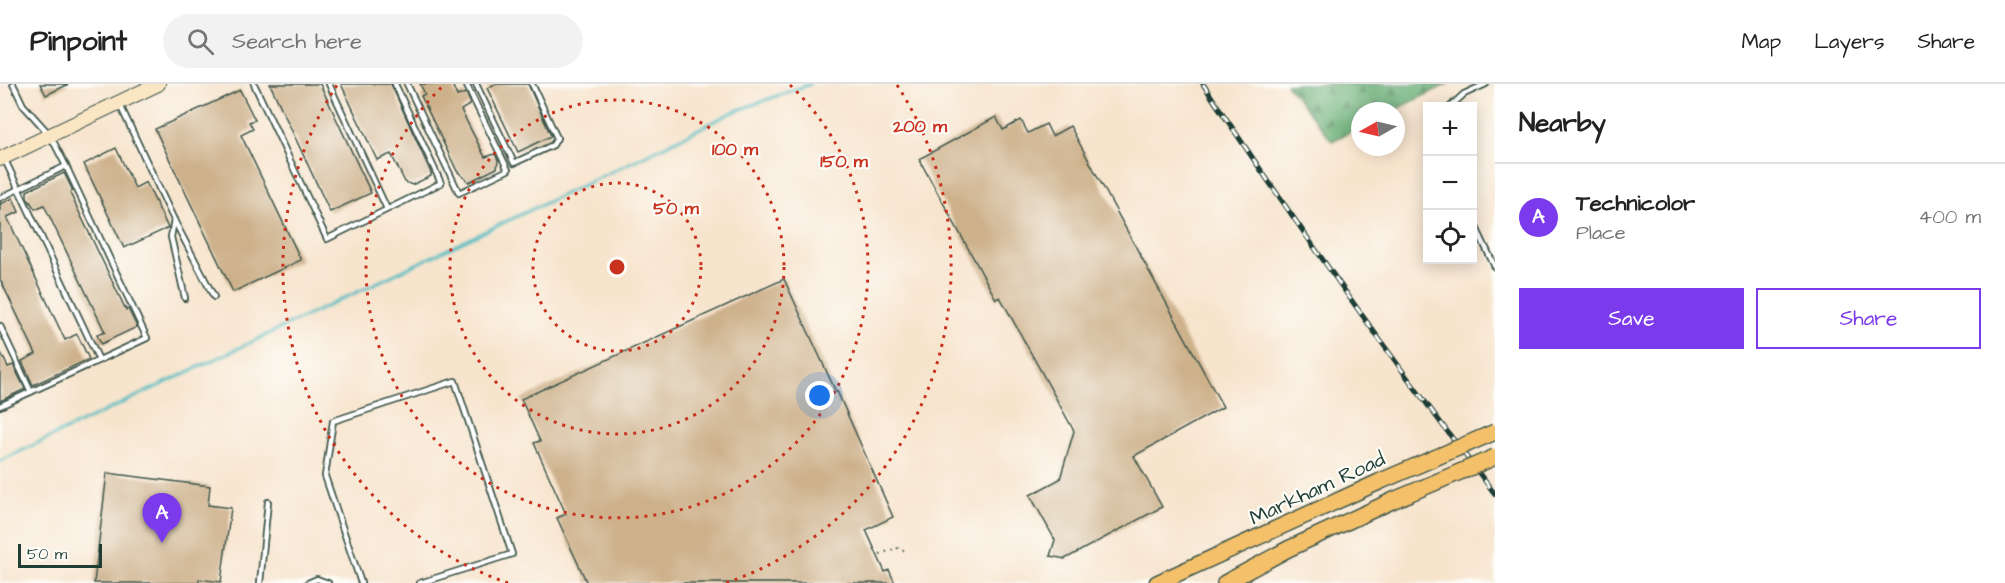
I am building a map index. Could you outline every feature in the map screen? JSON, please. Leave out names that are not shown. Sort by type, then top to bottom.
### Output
[{"type":"main road","name":"Markham Road","points":[[1157,583],[1495,432]]},
{"type":"main road","name":"Markham Road","points":[[1225,583],[1288,549],[1495,457]]},
{"type":"street","points":[[2,158],[152,85]]},
{"type":"lane","points":[[0,406],[147,338],[50,135],[23,105],[13,84]]},
{"type":"lane","points":[[255,84],[327,239],[441,183],[395,84]]},
{"type":"lane","points":[[329,84],[387,209]]},
{"type":"lane","points":[[407,84],[459,192],[508,170],[466,84]]},
{"type":"lane","points":[[476,84],[514,163],[553,145],[557,138],[532,84]]},
{"type":"lane","points":[[1455,102],[1464,94],[1486,84]]},
{"type":"lane","points":[[119,102],[174,220],[214,297]]},
{"type":"lane","points":[[2,158],[99,360]]},
{"type":"lane","points":[[0,198],[66,166]]},
{"type":"lane","points":[[174,220],[171,237],[185,298]]},
{"type":"lane","points":[[1477,228],[1495,267]]},
{"type":"lane","points":[[0,326],[31,392]]},
{"type":"lane","points":[[361,583],[325,476],[333,421],[455,381],[512,554],[420,583]]},
{"type":"lane","points":[[260,583],[268,502]]},
{"type":"lane","points":[[308,583],[317,579],[328,583]]},
{"type":"path","points":[[880,554],[897,548],[908,552]]},
{"type":"green space","points":[[1286,84],[1448,84],[1405,105],[1405,102],[1351,102],[1351,132],[1332,141]]},
{"type":"building","points":[[40,84],[69,84],[46,95]]},
{"type":"building","points":[[270,84],[320,84],[371,193],[330,212]]},
{"type":"building","points":[[341,84],[391,84],[431,176],[412,185],[405,182],[391,154],[377,160]]},
{"type":"building","points":[[420,84],[452,84],[457,96],[466,93],[471,104],[461,110],[485,157],[495,154],[498,160],[497,168],[469,182],[457,171],[421,96],[425,94]]},
{"type":"building","points":[[495,84],[528,84],[551,136],[518,152],[487,88]]},
{"type":"building","points":[[240,90],[255,120],[249,122],[253,129],[241,135],[301,260],[233,292],[155,129]]},
{"type":"building","points":[[996,117],[1003,130],[1021,120],[1028,133],[1046,124],[1052,136],[1070,126],[1223,407],[1134,456],[1162,507],[1065,559],[1050,556],[1055,540],[1030,495],[1060,479],[1074,431],[1000,297],[996,299],[919,159]]},
{"type":"building","points":[[116,148],[135,188],[146,182],[168,228],[124,248],[84,164]]},
{"type":"building","points":[[64,173],[73,191],[70,193],[126,310],[128,309],[137,327],[101,344],[97,335],[105,332],[44,205],[35,209],[27,197],[27,191]]},
{"type":"building","points":[[13,198],[19,212],[7,217],[65,340],[77,334],[89,359],[33,385],[22,361],[36,354],[0,279],[0,202],[1,204]]},
{"type":"building","points":[[784,279],[893,517],[866,530],[885,572],[889,570],[895,583],[587,583],[557,518],[566,514],[534,443],[540,441],[521,399]]},
{"type":"building","points":[[0,351],[8,367],[13,365],[25,389],[0,401]]},
{"type":"building","points":[[107,473],[210,486],[208,505],[231,508],[221,582],[199,579],[199,583],[94,583]]},
{"type":"waterway","points":[[0,461],[733,112],[810,84]]},
{"type":"railway","points":[[1203,84],[1345,292],[1495,494]]},
{"type":"place","name":"Technicolor","points":[[162,543]]}]
